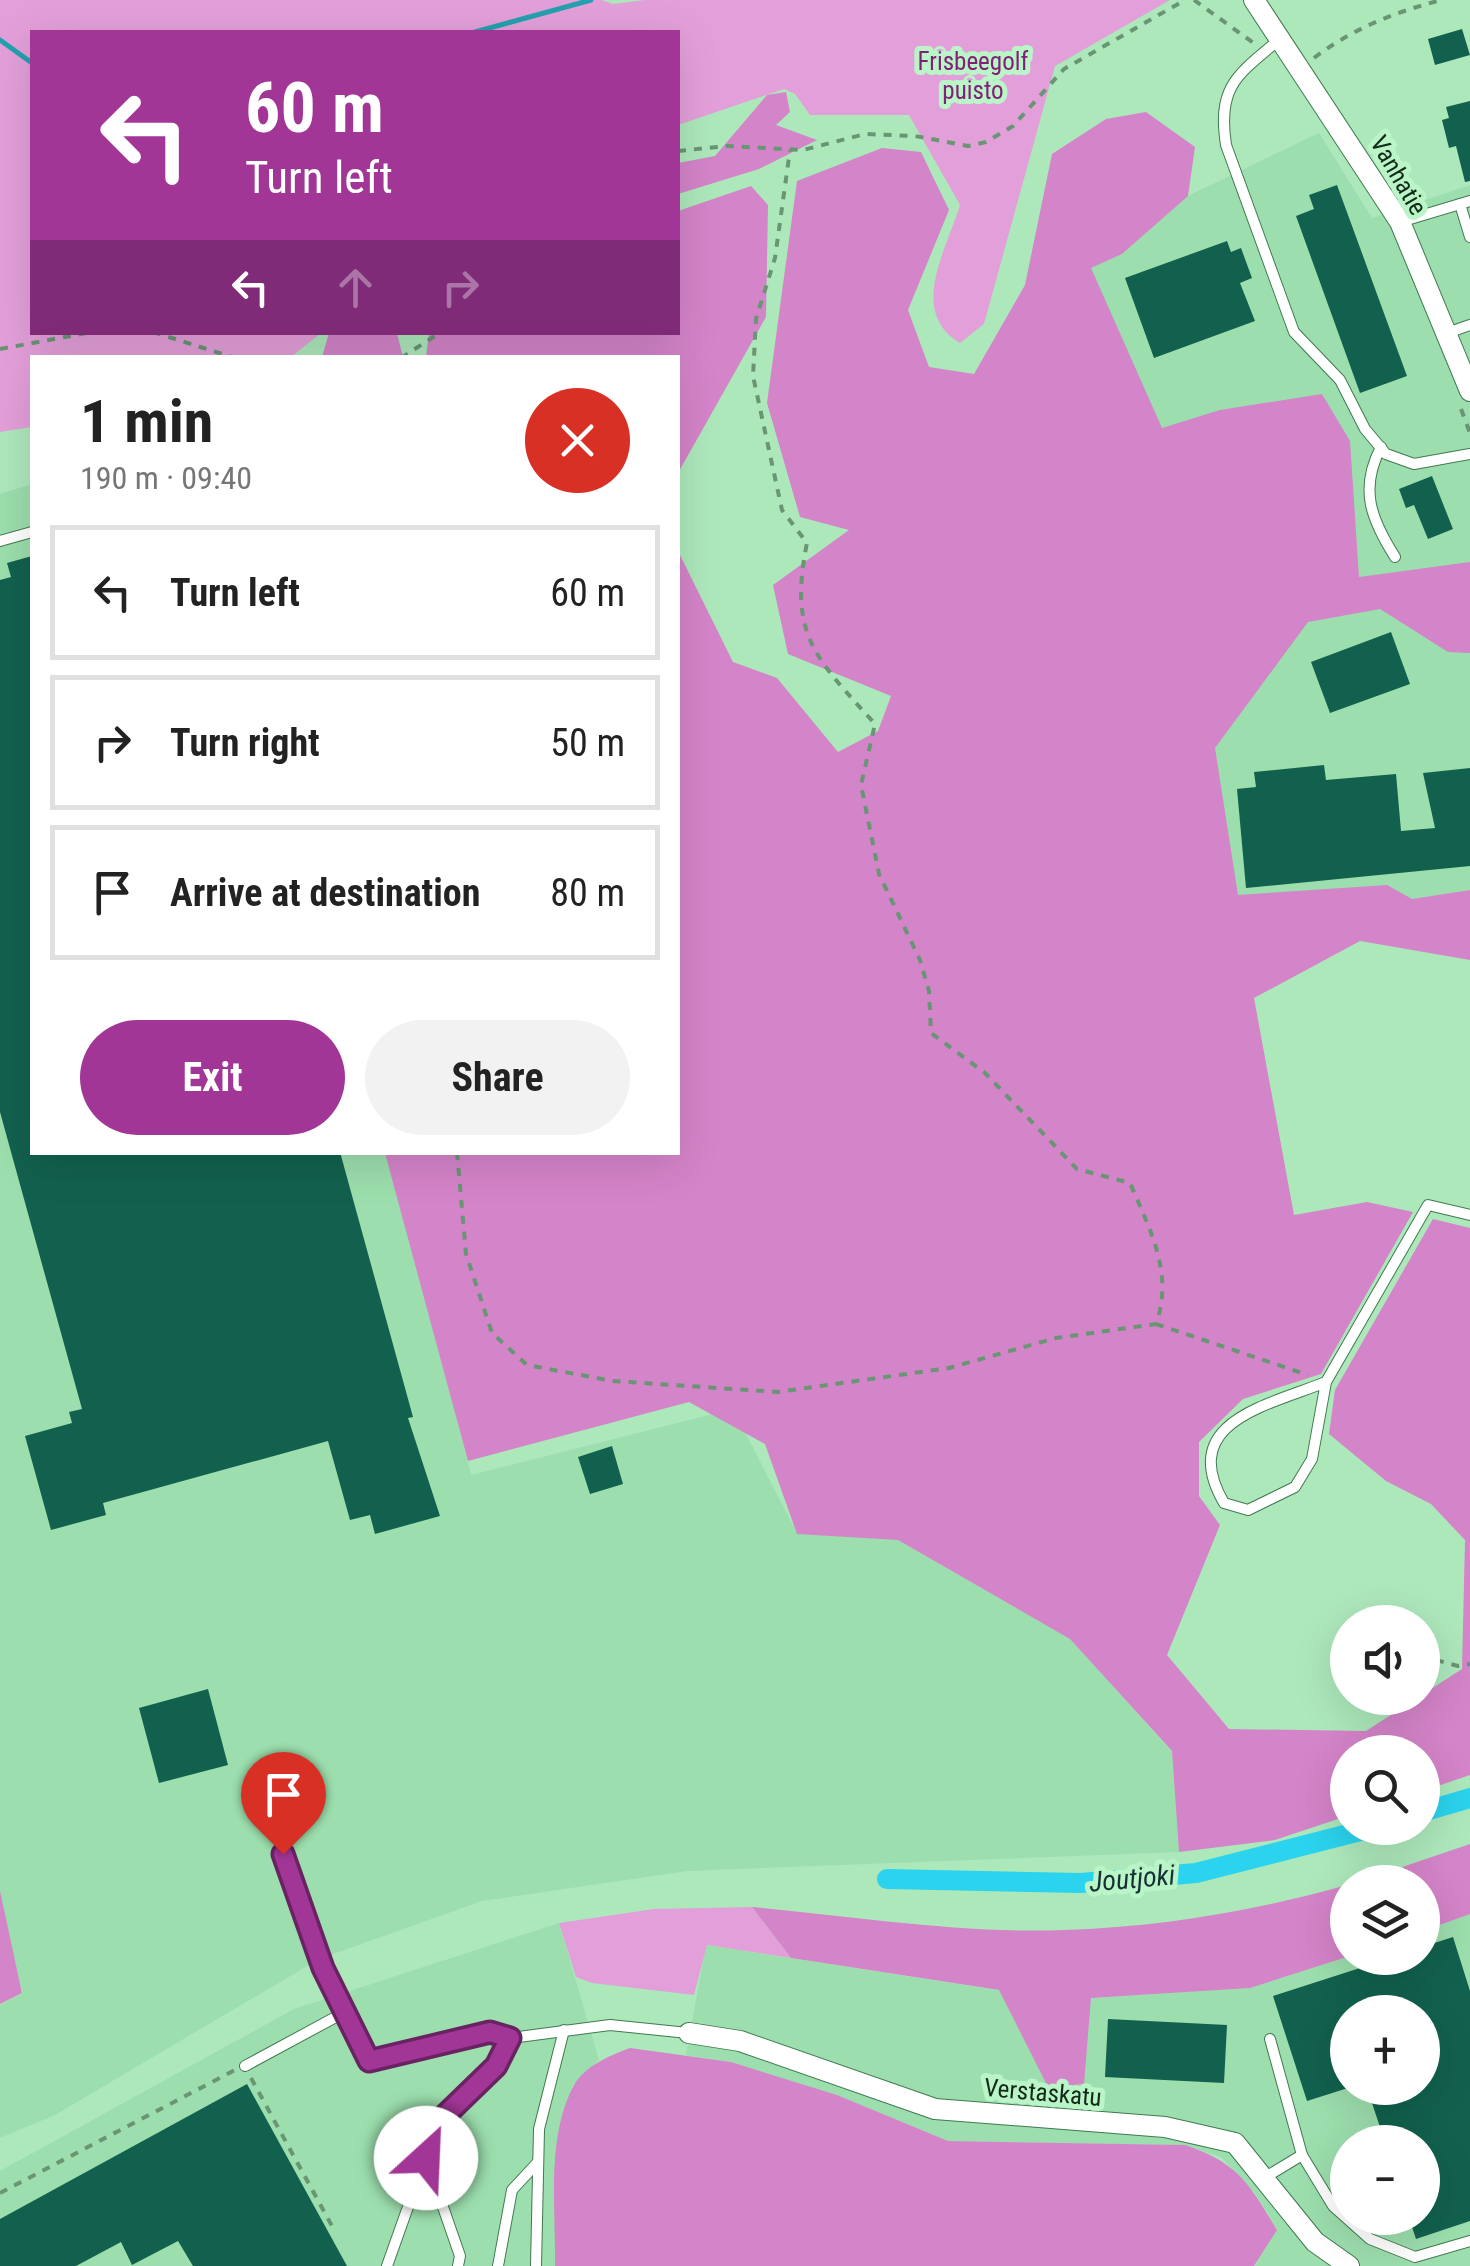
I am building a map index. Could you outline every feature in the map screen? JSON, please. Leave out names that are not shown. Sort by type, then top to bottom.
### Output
[{"type":"street","name":"Vanhatie","points":[[1254,0],[1273,45],[1302,67],[1400,222],[1470,392]]},
{"type":"street","name":"Verstaskatu","points":[[690,2034],[740,2042],[935,2109],[1165,2127],[1235,2143],[1316,2242],[1349,2266]]},
{"type":"lane","points":[[1273,45],[1233,81],[1222,99],[1226,145],[1294,332],[1340,380],[1365,429],[1380,448],[1414,464],[1470,454]]},
{"type":"lane","points":[[1400,222],[1465,202],[1470,237]]},
{"type":"lane","points":[[1447,333],[1470,325]]},
{"type":"lane","points":[[1380,448],[1369,470],[1368,498],[1395,557]]},
{"type":"lane","points":[[0,541],[30,533]]},
{"type":"lane","points":[[1326,1382],[1241,1418],[1214,1438],[1207,1459],[1212,1484],[1224,1504],[1248,1510],[1295,1488],[1312,1459],[1326,1382],[1428,1205],[1470,1215]]},
{"type":"lane","points":[[283,1854],[323,1968],[369,2061],[490,2032],[510,2038],[610,2025],[690,2034]]},
{"type":"lane","points":[[244,2066],[345,2012]]},
{"type":"lane","points":[[536,2266],[539,2129],[564,2030]]},
{"type":"lane","points":[[387,2266],[426,2158],[430,2130],[496,2066],[510,2038]]},
{"type":"lane","points":[[1270,2039],[1302,2155],[1333,2206],[1370,2239],[1415,2257],[1470,2241]]},
{"type":"lane","points":[[1264,2178],[1302,2155]]},
{"type":"lane","points":[[426,2158],[460,2256],[458,2266]]},
{"type":"lane","points":[[498,2266],[512,2190],[538,2161]]},
{"type":"path","points":[[680,151],[727,146],[790,150],[865,134],[916,136],[968,146],[998,137],[1064,69],[1184,0]]},
{"type":"path","points":[[1194,0],[1273,45]]},
{"type":"path","points":[[1302,67],[1343,36],[1384,16],[1441,0]]},
{"type":"path","points":[[790,150],[775,258],[756,319],[753,376],[782,510],[807,543],[798,588],[806,638],[875,724],[861,785],[879,874],[920,960],[929,992],[931,1033],[985,1073],[1077,1168],[1130,1183],[1157,1246],[1166,1296],[1156,1324]]},
{"type":"path","points":[[0,349],[76,335]]},
{"type":"path","points":[[162,335],[225,355]]},
{"type":"path","points":[[405,355],[436,335]]},
{"type":"path","points":[[456,1155],[466,1254],[492,1334],[526,1365],[613,1382],[778,1392],[949,1368],[1056,1338],[1156,1324],[1326,1382]]},
{"type":"path","points":[[1440,1661],[1458,1666],[1470,1664]]},
{"type":"path","points":[[0,2193],[244,2066],[332,2226],[327,2228]]},
{"type":"shaded area","points":[[786,92],[790,112],[776,125],[817,140],[759,169],[680,193],[680,163],[715,156],[767,95]]},
{"type":"shaded area","points":[[1146,112],[1195,147],[1188,196],[1122,254],[1091,268],[1162,428],[1220,410],[1322,394],[1350,441],[1359,577],[1470,562],[1470,653],[1448,652],[1380,609],[1308,622],[1215,748],[1238,895],[1387,885],[1412,899],[1470,890],[1470,960],[1360,941],[1254,998],[1294,1215],[1367,1202],[1413,1212],[1321,1374],[1243,1399],[1199,1442],[1199,1496],[1220,1525],[1167,1655],[1229,1729],[1366,1731],[1391,1715],[1440,1715],[1440,1683],[1462,1669],[1465,1540],[1431,1504],[1386,1481],[1329,1434],[1335,1390],[1433,1219],[1470,1228],[1470,1775],[1440,1785],[1440,1735],[1330,1735],[1330,1822],[1275,1840],[1179,1852],[1172,1751],[1070,1639],[898,1540],[797,1534],[765,1444],[689,1402],[468,1461],[386,1155],[680,1155],[680,555],[733,662],[777,678],[838,752],[878,731],[891,696],[788,654],[773,585],[849,530],[800,517],[767,403],[797,181],[882,148],[921,152],[949,210],[908,310],[929,367],[974,374],[1025,285],[1052,154],[1106,119]]},
{"type":"shaded area","points":[[1319,133],[1372,218],[1470,185],[1470,890],[1211,931],[1091,268],[1122,254],[1188,196]]},
{"type":"shaded area","points":[[751,186],[768,205],[766,317],[680,469],[680,355],[426,355],[429,335],[680,335],[680,210]]},
{"type":"shaded area","points":[[328,335],[398,335],[402,355],[323,355]]},
{"type":"shaded area","points":[[30,485],[30,1155],[390,1155],[471,1475],[733,1409],[797,1533],[898,1540],[1070,1639],[1172,1752],[1179,1852],[687,1871],[482,1901],[319,1959],[55,2115],[0,2138],[0,2005],[23,1993],[0,1906],[0,494]]},
{"type":"shaded area","points":[[1470,1844],[1470,1914],[1440,1925],[1440,1865],[1408,1865]]},
{"type":"shaded area","points":[[1330,1889],[1330,1962],[1250,1988],[1091,1998],[1084,2084],[1048,2087],[999,1990],[791,1958],[752,1907],[1025,1931],[1136,1925],[1277,1903]]},
{"type":"shaded area","points":[[0,1891],[22,1993],[0,2004]]},
{"type":"shaded area","points":[[1470,1914],[1470,2266],[1255,2266],[1277,2229],[1255,2193],[1221,2157],[1184,2145],[948,2141],[837,2095],[731,2062],[686,2055],[706,1945],[1060,2000],[1250,1988],[1330,1962],[1330,1975],[1440,1975],[1440,1925]]},
{"type":"shaded area","points":[[559,1923],[599,2060],[573,2085],[557,2141],[555,2266],[0,2266],[0,2171],[294,2009]]},
{"type":"shaded area","points":[[630,2048],[731,2062],[837,2095],[948,2141],[1185,2145],[1217,2159],[1240,2176],[1277,2230],[1254,2266],[555,2266],[554,2175],[565,2107],[584,2073]]},
{"type":"green space","name":"Frisbeegolf puisto","points":[[0,0],[602,0],[613,4],[644,0],[1170,0],[1055,66],[984,324],[960,343],[944,330],[933,298],[940,261],[960,205],[909,115],[810,115],[795,94],[784,89],[680,124],[680,30],[30,30],[30,335],[318,335],[294,355],[30,355],[30,427],[0,432]]},
{"type":"green space","points":[[752,1907],[791,1958],[707,1945],[694,1995],[592,1983],[576,1977],[559,1923],[654,1909]]},
{"type":"building","points":[[1462,29],[1470,55],[1435,65],[1428,39]]},
{"type":"building","points":[[1470,101],[1470,181],[1465,182],[1456,146],[1449,148],[1442,120],[1449,118],[1446,107]]},
{"type":"building","points":[[1337,185],[1407,376],[1360,393],[1296,216],[1314,209],[1309,195]]},
{"type":"building","points":[[1227,241],[1231,252],[1241,248],[1252,278],[1240,283],[1255,321],[1154,358],[1125,278]]},
{"type":"building","points":[[1432,476],[1453,529],[1428,539],[1414,505],[1406,508],[1399,489]]},
{"type":"building","points":[[30,557],[30,1155],[341,1155],[413,1417],[408,1418],[440,1516],[375,1534],[370,1515],[350,1520],[328,1441],[103,1503],[106,1515],[51,1530],[25,1436],[72,1423],[69,1412],[82,1409],[0,1112],[0,580],[11,577],[7,563]]},
{"type":"building","points":[[1391,632],[1410,684],[1330,713],[1311,662]]},
{"type":"building","points":[[1324,765],[1326,780],[1396,774],[1401,831],[1435,828],[1423,773],[1470,768],[1470,866],[1246,888],[1237,789],[1256,787],[1254,772]]},
{"type":"building","points":[[612,1446],[623,1484],[590,1494],[578,1457]]},
{"type":"building","points":[[208,1689],[228,1765],[159,1783],[139,1708]]},
{"type":"building","points":[[1453,1937],[1470,1991],[1470,2221],[1440,2231],[1440,2125],[1379,2125],[1373,2105],[1440,2105],[1440,1995],[1330,1995],[1330,2094],[1307,2101],[1273,1996],[1338,1975],[1440,1975],[1440,1941]]},
{"type":"building","points":[[1108,2019],[1227,2025],[1224,2083],[1105,2077]]},
{"type":"building","points":[[247,2084],[347,2266],[193,2266],[178,2241],[132,2265],[121,2242],[76,2266],[0,2266],[0,2219]]},
{"type":"waterway","points":[[482,30],[591,0]]},
{"type":"waterway","points":[[0,40],[30,62]]},
{"type":"waterway","name":"Joutjoki","points":[[1440,1807],[1470,1798]]},
{"type":"waterway","name":"Joutjoki","points":[[887,1879],[1081,1883],[1196,1873],[1330,1839]]},
{"type":"route","points":[[283,1854],[323,1968],[369,2061],[490,2032],[510,2038],[496,2066],[430,2130],[426,2158]]}]
